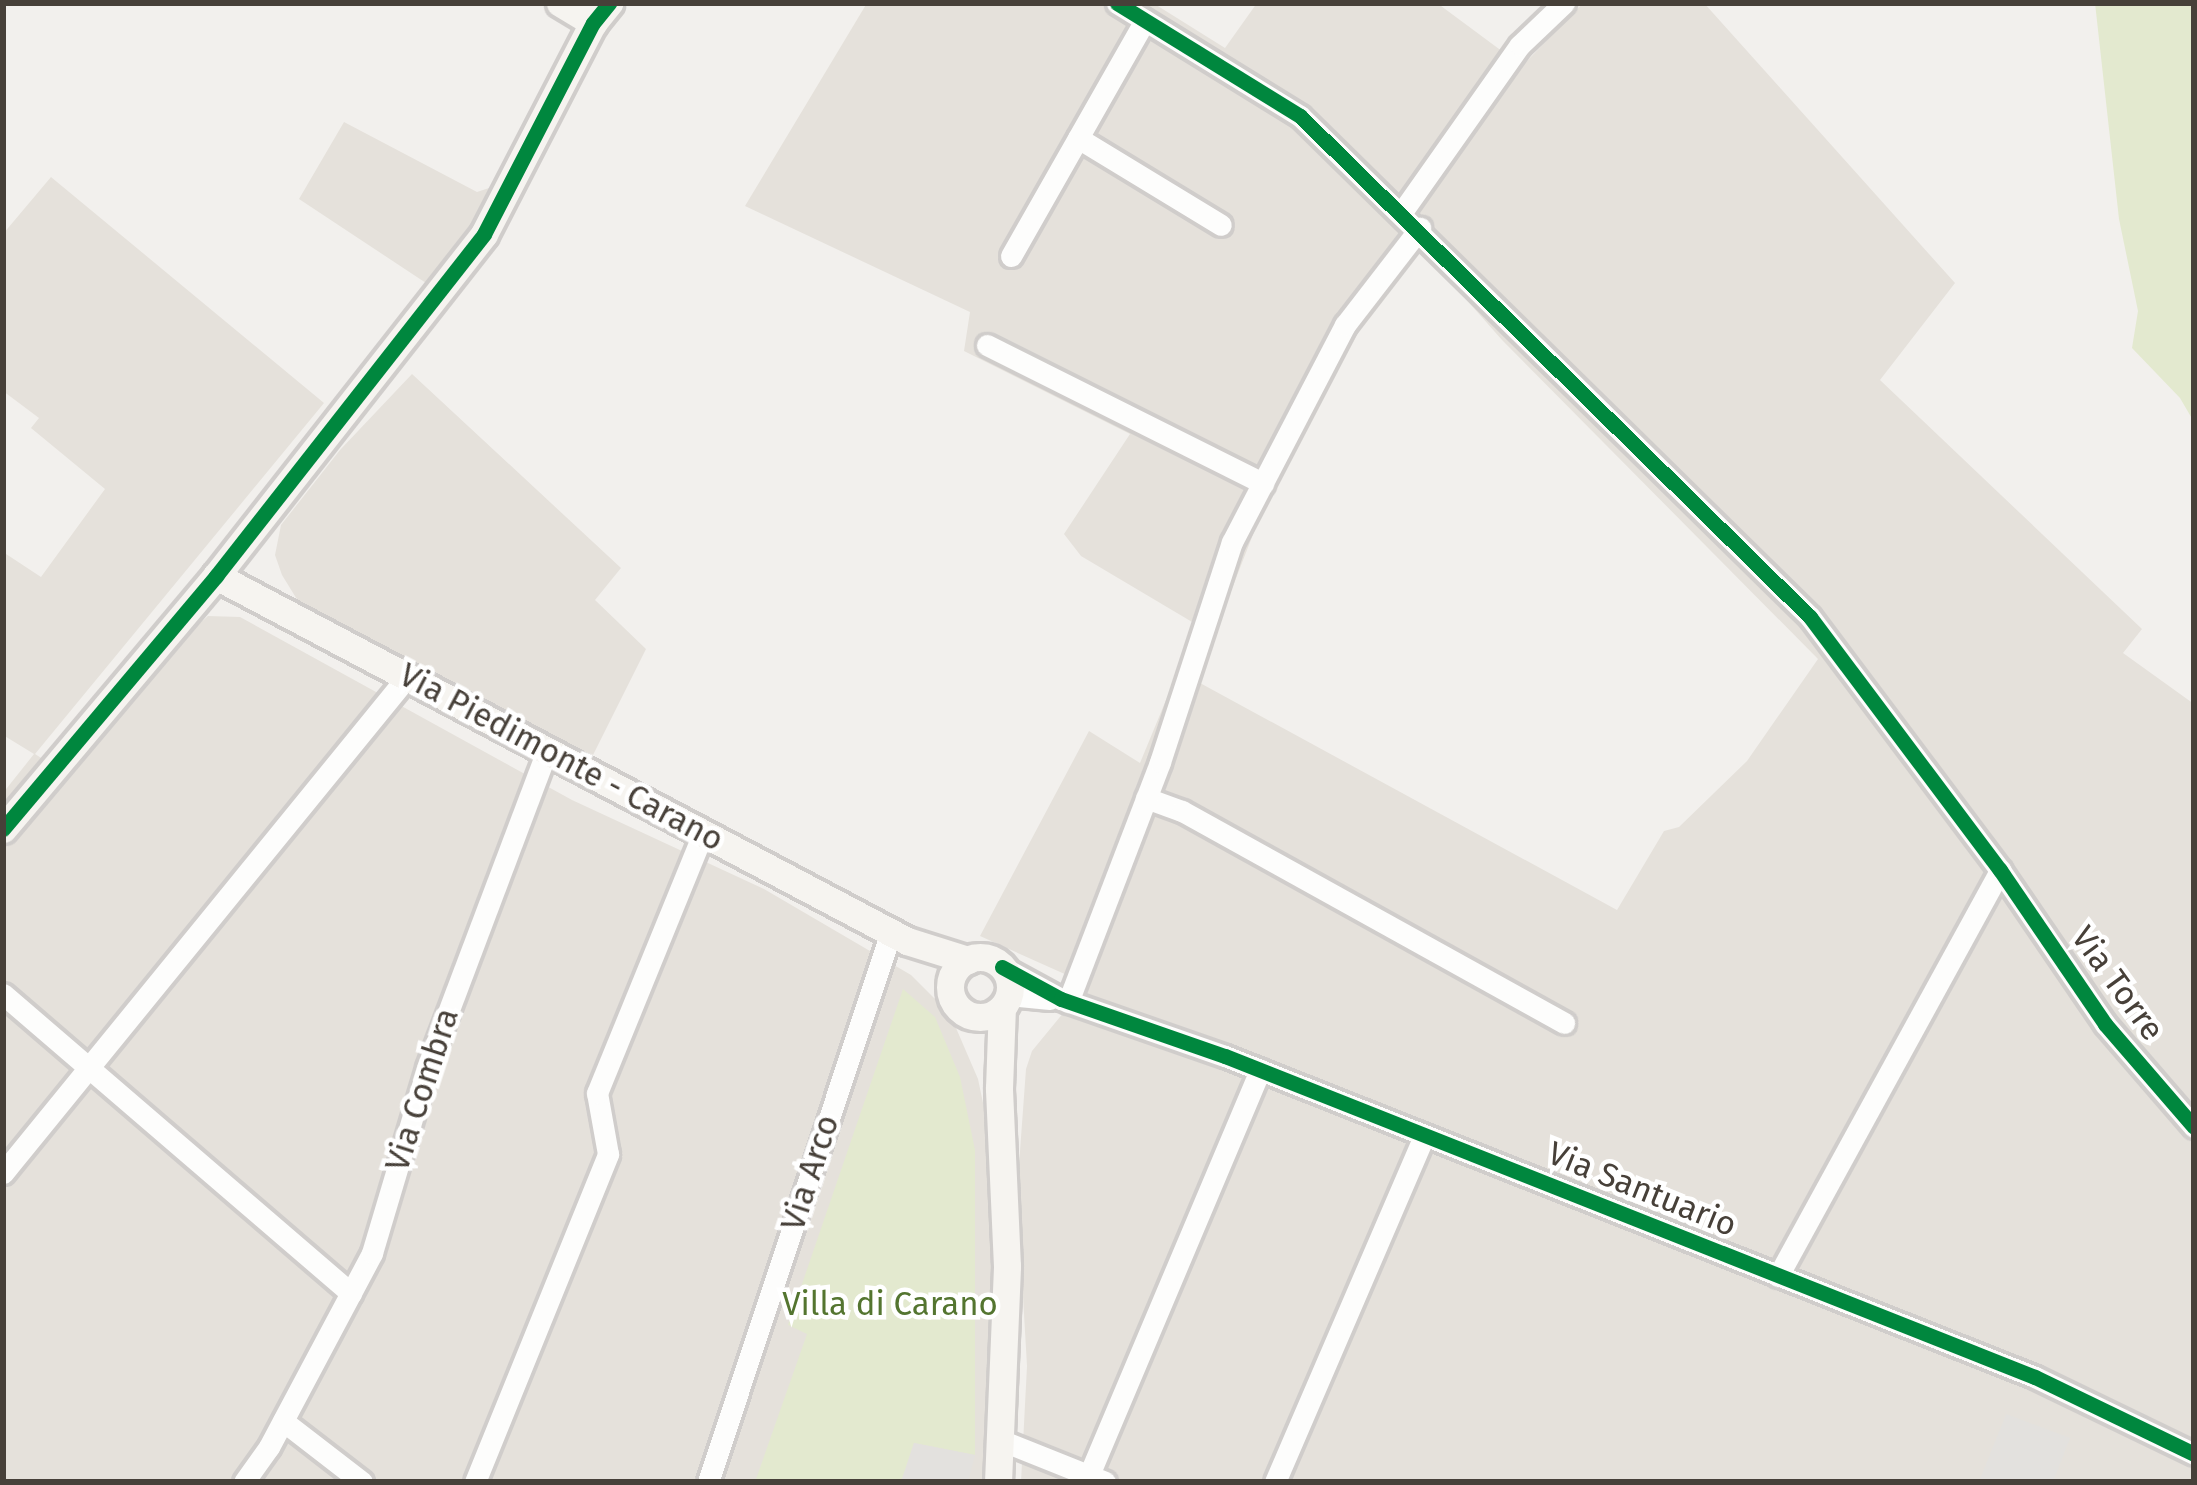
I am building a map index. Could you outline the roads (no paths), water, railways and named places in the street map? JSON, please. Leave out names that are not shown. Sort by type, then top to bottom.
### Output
[{"type":"street","points":[[3,830],[215,576],[484,234],[601,13],[560,3]]},
{"type":"street","name":"Via Torre","points":[[1118,3],[1300,116],[1420,228],[1810,617],[2000,870],[2105,1024],[2194,1127]]},
{"type":"street","points":[[1402,212],[1520,45],[1564,3]]},
{"type":"street","points":[[1011,256],[1145,20]]},
{"type":"street","points":[[1078,137],[1220,225]]},
{"type":"street","points":[[1064,1001],[1146,797],[1232,542],[1345,325],[1420,228]]},
{"type":"street","points":[[988,346],[1263,483]]},
{"type":"street","name":"Via Piedimonte - Carano","points":[[215,576],[959,971]]},
{"type":"street","points":[[3,1173],[406,677]]},
{"type":"street","name":"Via Combra","points":[[244,1482],[283,1421],[372,1253],[427,1068],[547,751]]},
{"type":"street","points":[[1146,797],[1182,811],[1564,1023]]},
{"type":"street","points":[[475,1482],[608,1154],[597,1094],[703,833]]},
{"type":"street","points":[[1778,1276],[2000,870]]},
{"type":"street","name":"Via Arco","points":[[708,1482],[899,936]]},
{"type":"street","points":[[998,1482],[1007,1266],[999,1088],[1005,1002],[1003,967],[986,958],[959,971],[953,1000],[967,1014],[999,1088]]},
{"type":"street","name":"Via Santuario","points":[[1003,967],[1064,1001],[1260,1070],[2035,1377],[2194,1454]]},
{"type":"street","points":[[3,994],[351,1293]]},
{"type":"street","name":"Via Santuario","points":[[1005,1002],[1064,1001]]},
{"type":"street","points":[[967,1014],[986,1016],[1005,1002]]},
{"type":"street","points":[[1000,1440],[1097,1479],[1260,1070]]},
{"type":"street","points":[[1276,1482],[1424,1136]]},
{"type":"street","points":[[283,1421],[362,1482]]},
{"type":"park label","name":"Villa di Carano","points":[[890,1305]]}]
